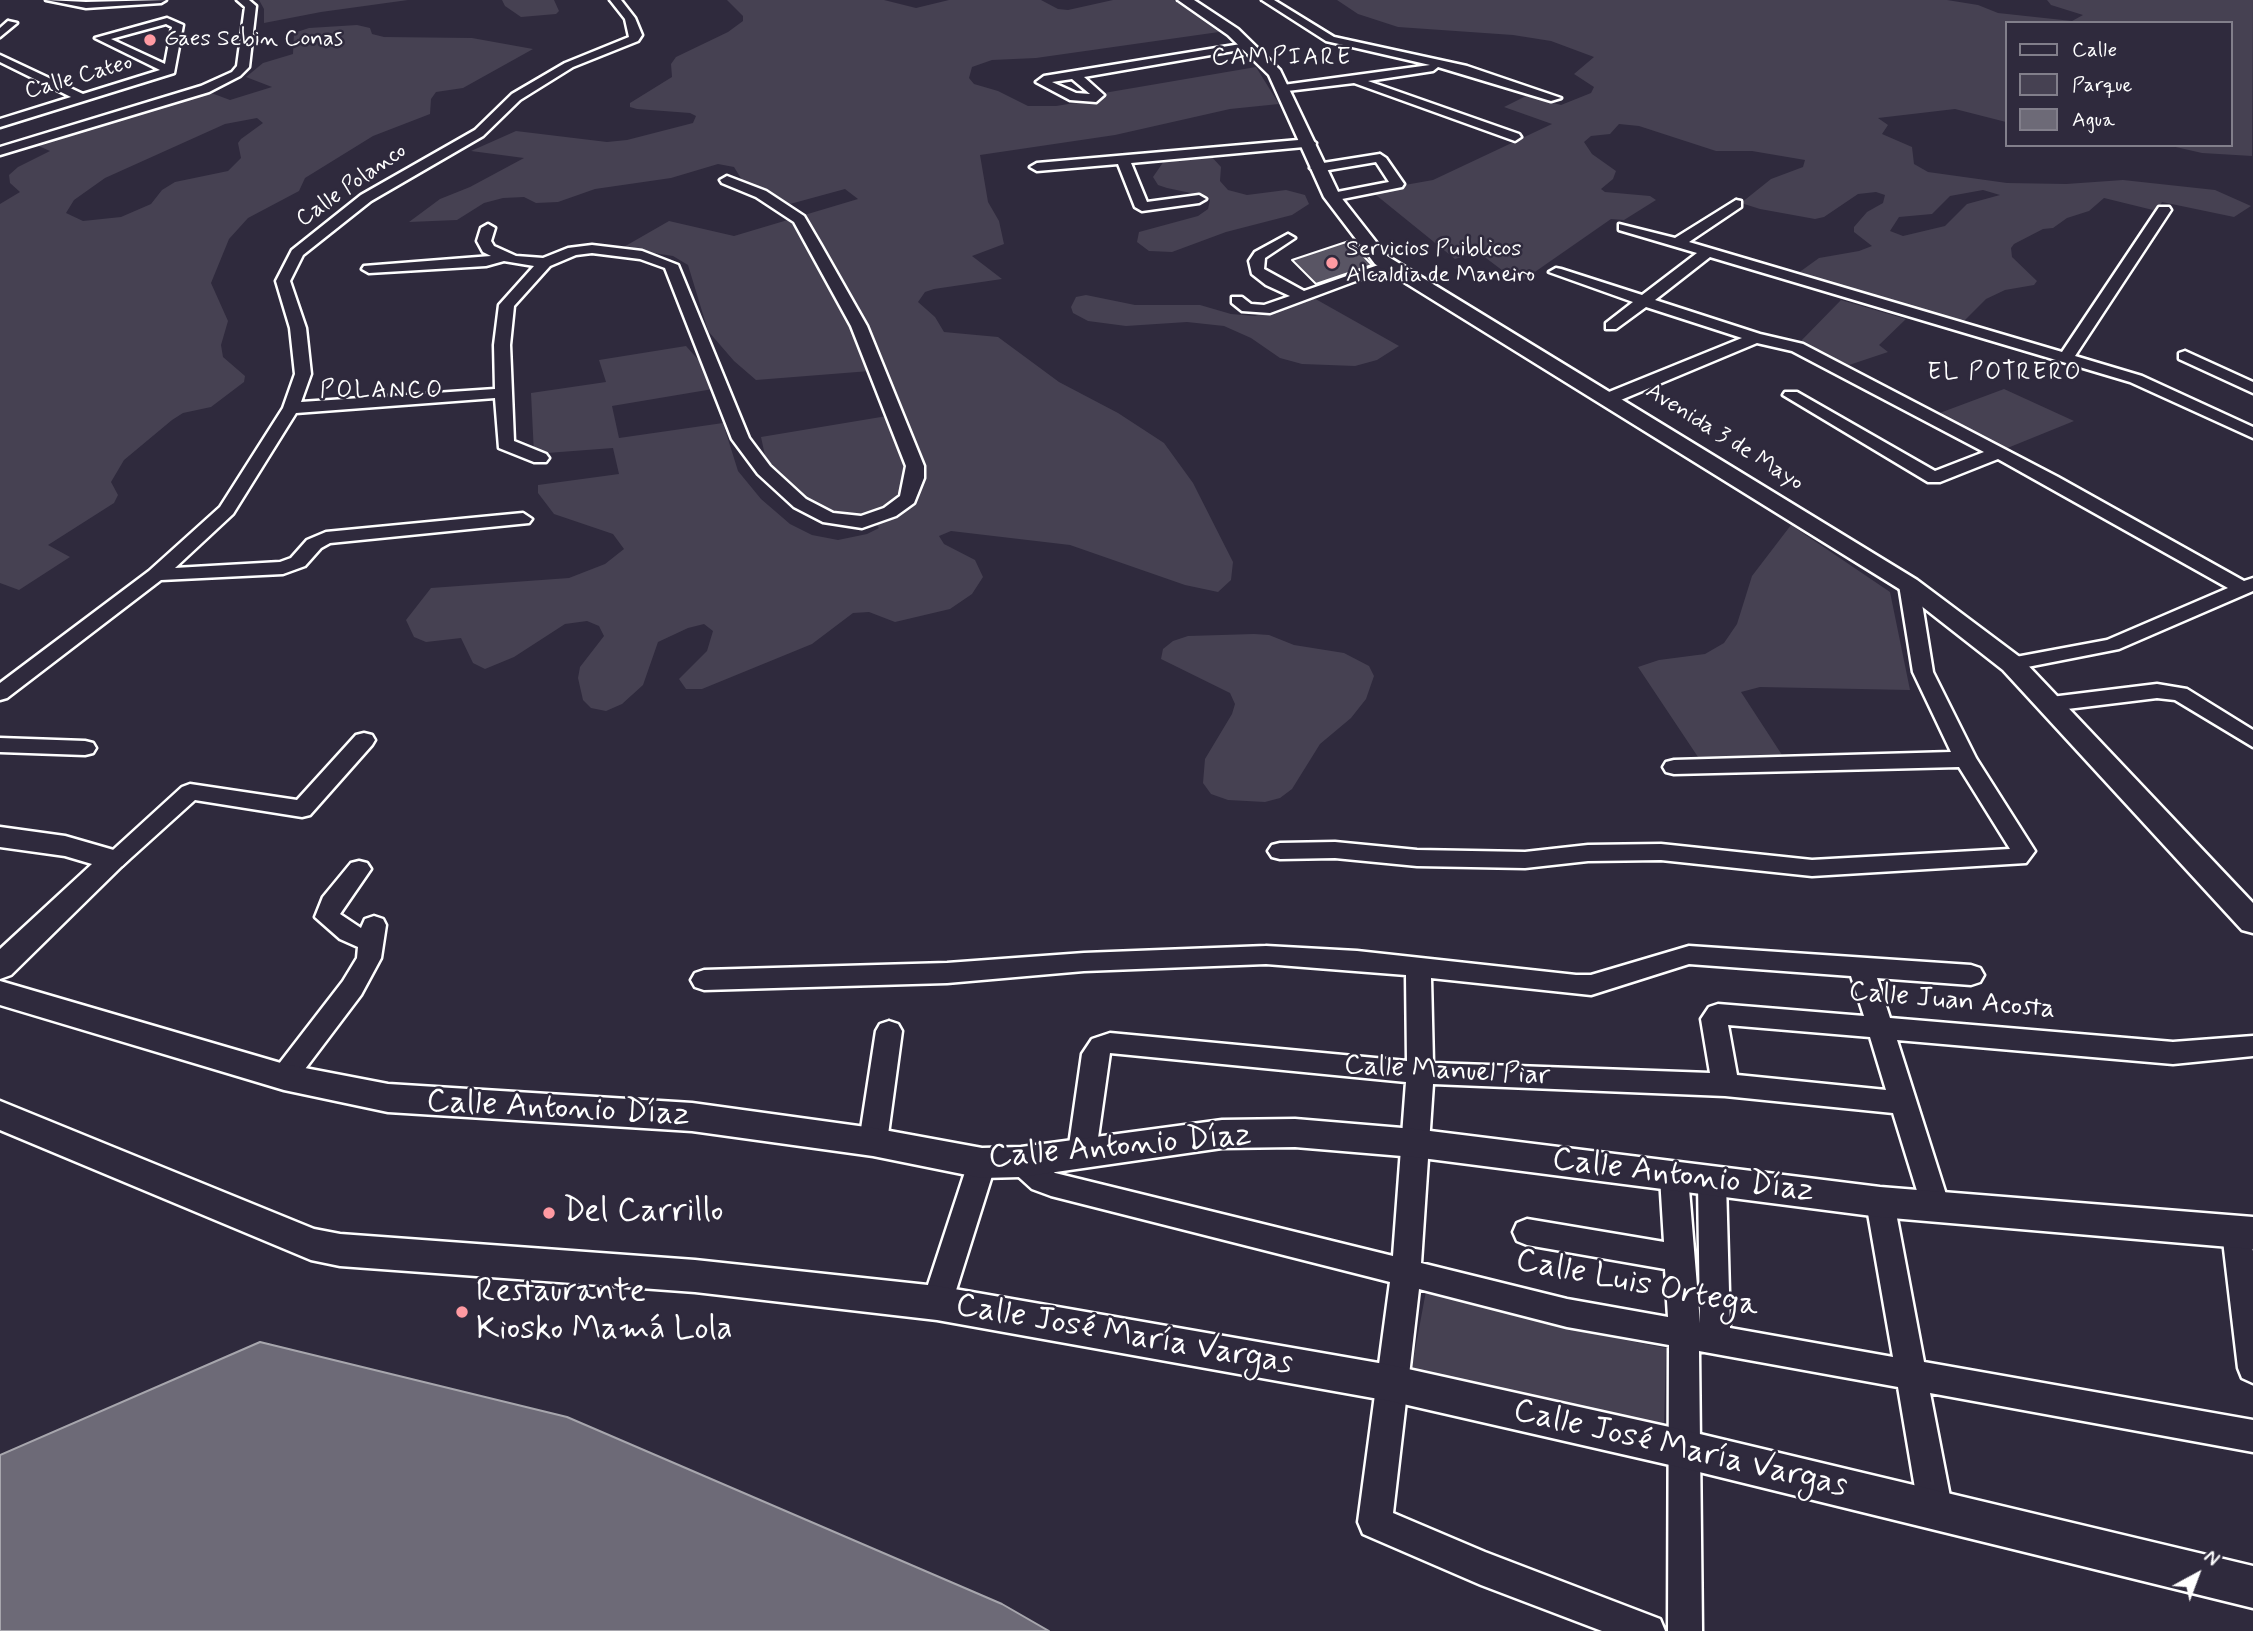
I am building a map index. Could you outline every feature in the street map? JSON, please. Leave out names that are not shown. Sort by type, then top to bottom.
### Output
[{"type":"street","points":[[51,0],[86,5],[160,0]]},
{"type":"street","points":[[0,151],[205,89],[236,74],[243,67],[251,6],[242,0]]},
{"type":"street","name":"Calle Polanco","points":[[0,693],[156,575],[220,519],[291,408],[303,374],[298,328],[283,281],[297,253],[366,198],[479,133],[526,90],[569,65],[634,39],[636,36],[630,18],[615,0]]},
{"type":"street","points":[[1267,0],[1330,38],[1370,50],[1450,65],[1555,98]]},
{"type":"street","name":"Avenida 3 de Mayo","points":[[1191,1],[1247,46],[1275,73],[1310,143],[1317,168],[1332,197],[1389,266],[1610,398],[1909,585],[2012,664],[2253,922]]},
{"type":"street","name":"Calle Cateo","points":[[174,22],[178,25],[170,71],[101,38],[157,23],[174,22]]},
{"type":"street","points":[[0,34],[12,23]]},
{"type":"street","points":[[1075,75],[1247,46]]},
{"type":"street","name":"Calle Cateo","points":[[143,60],[173,55]]},
{"type":"street","points":[[0,58],[82,97]]},
{"type":"street","points":[[1283,89],[1357,81],[1450,65]]},
{"type":"street","name":"Calle Cateo","points":[[0,123],[170,71]]},
{"type":"street","points":[[1357,81],[1515,137]]},
{"type":"street","points":[[1037,167],[1310,143]]},
{"type":"street","points":[[1317,168],[1380,158],[1397,184],[1332,197]]},
{"type":"street","points":[[1123,159],[1142,207],[1199,199]]},
{"type":"street","points":[[540,458],[505,444],[502,345],[508,306],[545,263],[573,251],[592,249],[642,255],[671,265],[741,439],[764,470],[800,503],[829,518],[862,522],[890,512],[911,494],[915,466],[859,326],[799,219],[761,194],[727,180]]},
{"type":"street","points":[[1677,243],[1736,204]]},
{"type":"street","points":[[2067,356],[2164,210]]},
{"type":"street","points":[[1624,227],[2067,356],[2163,389],[2253,433]]},
{"type":"street","points":[[488,229],[484,241],[488,249],[502,257],[545,263]]},
{"type":"street","points":[[1288,238],[1260,255],[1256,261],[1257,271],[1271,282],[1304,297]]},
{"type":"street","points":[[1611,326],[1709,252]]},
{"type":"street","points":[[369,269],[486,262],[502,257]]},
{"type":"street","points":[[1237,300],[1247,309],[1265,310],[1389,266]]},
{"type":"street","points":[[1556,272],[1756,338],[1797,347],[2248,586]]},
{"type":"street","points":[[1610,398],[1756,338]]},
{"type":"street","points":[[2185,356],[2253,388]]},
{"type":"street","points":[[291,408],[503,393]]},
{"type":"street","points":[[1791,395],[1934,478],[1998,453]]},
{"type":"street","points":[[156,575],[283,568],[298,562],[314,544],[326,538],[523,519]]},
{"type":"street","points":[[1280,851],[1335,850],[1418,858],[1525,860],[1588,853],[1661,852],[1812,867],[2018,857],[2023,851],[1965,759],[1923,672],[1909,585]]},
{"type":"street","points":[[2012,664],[2112,645],[2248,586]]},
{"type":"street","points":[[2051,704],[2157,691],[2180,694],[2253,740]]},
{"type":"street","points":[[0,967],[190,792],[302,809],[364,740]]},
{"type":"street","points":[[0,745],[85,748]]},
{"type":"street","points":[[1674,767],[1965,759]]},
{"type":"street","points":[[0,838],[65,846],[114,860]]},
{"type":"street","points":[[284,1077],[352,988],[373,934],[349,933],[327,917],[332,903],[359,869]]},
{"type":"street","points":[[704,980],[947,973],[1084,962],[1266,955],[1418,967],[1576,985],[1591,985],[1689,956],[1862,970],[1971,975]]},
{"type":"street","points":[[1418,967],[1420,1073],[1406,1273],[1390,1383],[1375,1522],[1481,1568],[1648,1631]]},
{"type":"street","points":[[1862,970],[1936,1206]]},
{"type":"street","name":"Calle Antonio Díaz","points":[[0,993],[284,1077],[388,1098],[692,1117],[873,1142],[982,1163],[1021,1162],[1234,1134],[1294,1133],[1414,1143],[1880,1202],[2245,1232]]},
{"type":"street","name":"Calle Juan Acosta","points":[[1725,1085],[1714,1019],[1718,1014],[2173,1053],[2253,1046]]},
{"type":"street","points":[[873,1142],[888,1031]]},
{"type":"street","name":"Calle Manuel Piar","points":[[1082,1152],[1095,1054],[1101,1046],[1110,1043],[1420,1073],[1725,1085],[1903,1103]]},
{"type":"street","name":"Calle José María Vargas","points":[[0,1115],[287,1237],[320,1246],[695,1276],[937,1303],[1390,1383],[1683,1449],[2253,1587]]},
{"type":"street","name":"Calle Luis Ortega","points":[[1021,1162],[1051,1184],[1567,1313],[2253,1436]]},
{"type":"street","points":[[937,1303],[982,1163]]},
{"type":"street","points":[[1674,1177],[1679,1258],[1700,1335]]},
{"type":"street","points":[[1685,1631],[1683,1449],[1700,1335],[1712,1182]]},
{"type":"street","points":[[1880,1202],[1936,1512]]},
{"type":"street","points":[[1527,1232],[1679,1258]]},
{"type":"street","points":[[2245,1232],[2253,1367]]},
{"type":"green space","points":[[259,0],[408,0],[264,23],[264,9]]},
{"type":"green space","points":[[502,0],[554,0],[559,11],[556,14],[521,17],[505,6]]},
{"type":"green space","points":[[727,0],[884,0],[916,8],[949,0],[1041,0],[1058,9],[1068,10],[1113,0],[1174,0],[1219,32],[1036,58],[992,60],[972,67],[969,78],[974,84],[998,91],[1028,106],[1056,106],[1100,99],[1098,94],[1256,67],[1279,104],[1230,109],[1115,135],[980,155],[988,202],[999,221],[1004,244],[972,256],[1002,279],[934,289],[925,292],[918,302],[935,317],[944,332],[998,337],[1059,382],[1118,413],[1164,443],[1193,483],[1233,562],[1231,580],[1218,592],[1185,585],[1070,545],[951,531],[939,536],[944,544],[975,560],[983,577],[972,594],[950,609],[895,622],[869,612],[853,613],[812,644],[702,689],[686,689],[679,679],[707,651],[713,631],[704,624],[688,628],[658,642],[643,685],[622,704],[606,711],[591,708],[583,700],[578,678],[580,667],[604,636],[599,626],[587,621],[565,624],[514,657],[485,669],[473,663],[461,638],[426,642],[414,637],[406,620],[431,588],[569,578],[605,564],[624,549],[613,534],[554,514],[538,493],[538,485],[619,474],[613,448],[534,454],[531,393],[606,382],[599,360],[686,346],[711,374],[719,388],[612,406],[619,438],[723,423],[738,471],[761,499],[790,524],[812,535],[838,540],[867,534],[879,528],[872,520],[817,510],[767,465],[761,437],[887,416],[870,371],[756,380],[734,361],[708,331],[688,265],[673,256],[622,248],[669,221],[734,236],[858,199],[845,189],[790,204],[742,180],[734,167],[718,164],[671,178],[595,189],[558,202],[536,203],[524,197],[503,198],[484,203],[457,220],[409,222],[440,199],[470,187],[524,158],[471,151],[516,131],[607,142],[627,140],[693,123],[696,116],[690,113],[637,109],[630,107],[630,103],[672,77],[671,64],[676,57],[728,32],[743,21],[743,16]]},
{"type":"green space","points":[[1337,0],[1947,0],[1978,5],[1998,13],[2072,21],[2004,21],[2004,121],[1955,109],[1878,118],[1888,125],[1882,134],[1912,147],[1914,164],[1928,172],[2007,183],[2066,184],[2123,180],[2215,190],[2251,206],[2234,217],[2162,202],[2157,211],[2104,198],[2089,211],[2067,218],[2053,228],[2043,229],[2014,244],[2011,248],[2012,257],[2037,281],[2034,285],[2005,290],[1986,299],[1961,324],[1794,276],[1819,258],[1872,246],[1854,232],[1854,227],[1867,212],[1883,203],[1885,195],[1876,192],[1858,194],[1824,217],[1815,219],[1760,209],[1741,203],[1771,179],[1803,167],[1805,160],[1752,151],[1716,151],[1639,126],[1619,124],[1610,134],[1591,136],[1584,142],[1592,154],[1616,171],[1613,179],[1601,189],[1605,192],[1650,196],[1656,200],[1624,220],[1611,219],[1519,283],[1478,252],[1455,259],[1371,191],[1433,180],[1552,124],[1504,107],[1526,96],[1561,105],[1591,93],[1594,87],[1574,74],[1594,57],[1551,41],[1513,35],[1398,27],[1358,14]],"holes":[[[1983,190],[2000,195],[1967,204],[1945,226],[1903,236],[1890,231],[1899,217],[1932,214],[1950,196]]]},
{"type":"green space","points":[[2047,0],[2253,0],[2252,156],[2202,153],[2176,147],[2232,147],[2232,21],[2072,21],[2083,15],[2051,5]]},
{"type":"green space","points":[[357,25],[370,28],[372,34],[384,37],[472,38],[533,49],[463,88],[436,92],[431,99],[430,114],[373,136],[305,178],[299,191],[248,218],[229,239],[211,283],[228,321],[221,345],[223,357],[245,376],[244,382],[211,407],[183,413],[172,420],[124,460],[111,482],[118,495],[114,503],[48,545],[70,557],[19,590],[0,583],[0,204],[20,192],[10,183],[9,175],[18,167],[50,151],[34,144],[206,91],[230,100],[272,87],[246,77],[263,63],[293,54],[294,33],[309,28]],"holes":[[[257,118],[263,123],[238,143],[241,158],[228,171],[175,182],[162,190],[151,204],[121,217],[83,221],[66,213],[74,200],[105,178],[225,124]]]},
{"type":"green space","points":[[1210,155],[1221,167],[1220,181],[1228,190],[1247,195],[1286,190],[1305,195],[1309,204],[1292,215],[1226,232],[1172,252],[1149,251],[1137,242],[1139,232],[1198,216],[1208,209],[1210,200],[1205,196],[1158,185],[1153,177],[1164,161],[1171,158]]},
{"type":"green space","points":[[1086,295],[1135,305],[1200,305],[1231,314],[1255,316],[1312,297],[1399,346],[1377,360],[1355,366],[1302,364],[1280,358],[1251,338],[1224,326],[1187,322],[1126,326],[1088,321],[1073,313],[1071,307],[1076,297]]},
{"type":"green space","points":[[1841,300],[1906,319],[1879,345],[1888,352],[1849,365],[1799,343]]},
{"type":"green space","points":[[2004,389],[2074,421],[2005,449],[1937,414]]},
{"type":"green space","points":[[1791,525],[1890,592],[1910,690],[1760,687],[1741,692],[1784,758],[1702,763],[1638,667],[1659,660],[1705,654],[1724,643],[1737,624],[1752,576]]},
{"type":"green space","points":[[1269,635],[1294,645],[1344,653],[1369,666],[1374,676],[1366,699],[1351,718],[1320,744],[1292,789],[1280,798],[1265,802],[1228,800],[1211,794],[1203,783],[1205,759],[1232,714],[1235,704],[1230,693],[1161,659],[1163,649],[1173,641],[1188,636]]},
{"type":"green space","points":[[1426,1291],[1559,1327],[1666,1348],[1664,1430],[1411,1372]]},
{"type":"water","points":[[260,1342],[567,1417],[1002,1604],[1049,1631],[0,1631],[0,1455]]},
{"type":"building","name":"Servicios Puiblicos Alcaldia de Maneiro","points":[[1349,241],[1372,265],[1316,284],[1292,260]]},
{"type":"place","name":"Gaes Sebin Conas","points":[[150,40]]},
{"type":"place","name":"Servicios Puiblicos Alcaldia de Maneiro","points":[[1332,263]]},
{"type":"place","name":"Del Carrillo","points":[[549,1213]]},
{"type":"place","name":"Restaurante Kiosko Mamá Lola","points":[[462,1312]]},
{"type":"district","name":"CAMPIARE","points":[[1282,59]]},
{"type":"district","name":"EL POTRERO","points":[[2005,374]]},
{"type":"district","name":"POLANCO","points":[[382,392]]}]
